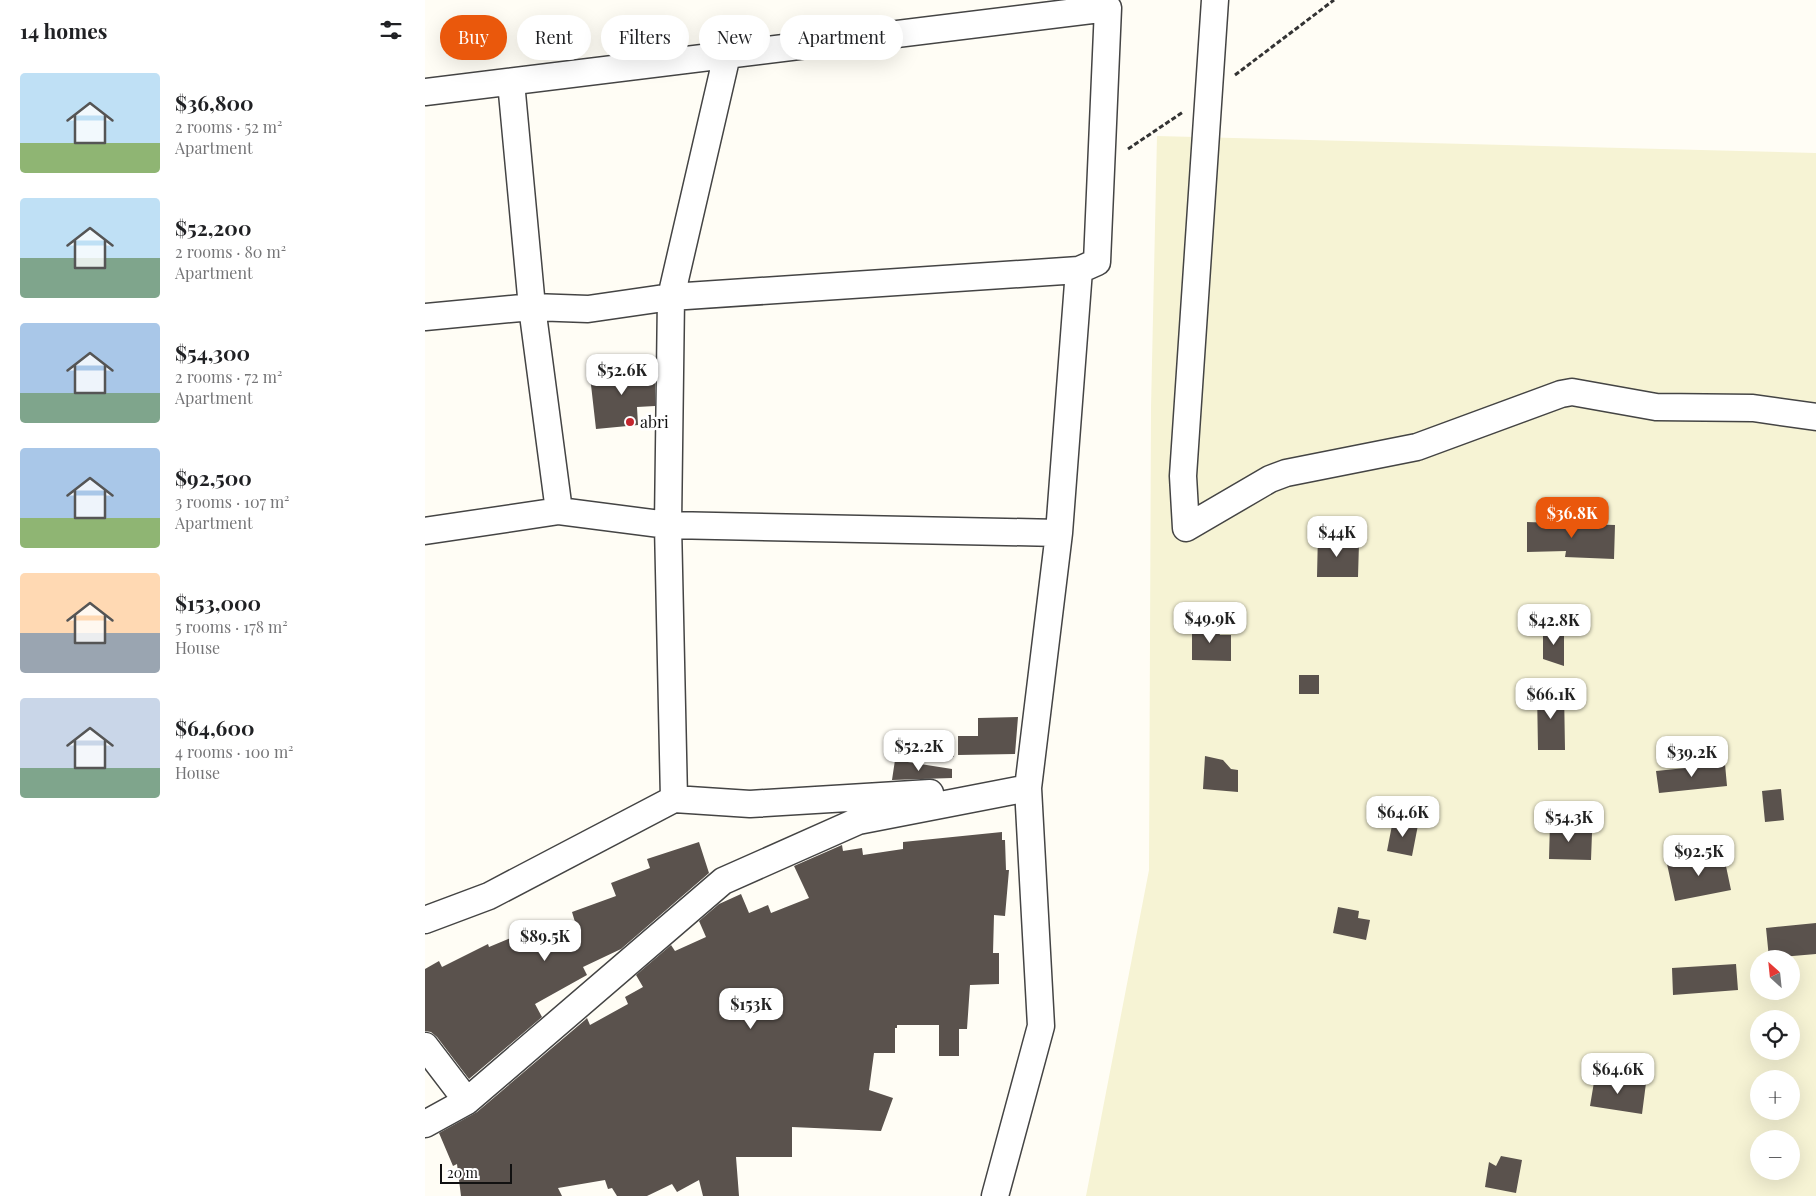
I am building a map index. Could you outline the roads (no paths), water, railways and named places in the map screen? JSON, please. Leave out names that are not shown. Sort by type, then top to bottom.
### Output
[{"type":"street","points":[[1215,0],[1183,476],[1186,528],[1271,479],[1286,473],[1417,447],[1572,392],[1656,407],[1753,408],[1816,418]]},
{"type":"street","points":[[425,317],[532,307],[588,309],[671,297],[1079,270],[1097,262],[1108,8],[770,50]]},
{"type":"street","points":[[425,92],[699,58]]},
{"type":"street","points":[[674,799],[668,525],[671,297],[726,60]]},
{"type":"street","points":[[511,82],[532,307],[559,511]]},
{"type":"street","points":[[995,1196],[1041,1026],[1029,788],[1059,532],[1079,270]]},
{"type":"street","points":[[425,531],[559,511],[668,525],[1059,532]]},
{"type":"street","points":[[425,920],[489,896],[674,799],[750,804],[1029,788]]},
{"type":"street","points":[[425,1124],[467,1102],[723,881],[858,821],[1029,788]]},
{"type":"street","points":[[425,1046],[467,1102]]},
{"type":"place","name":"abri","points":[[630,422]]}]
